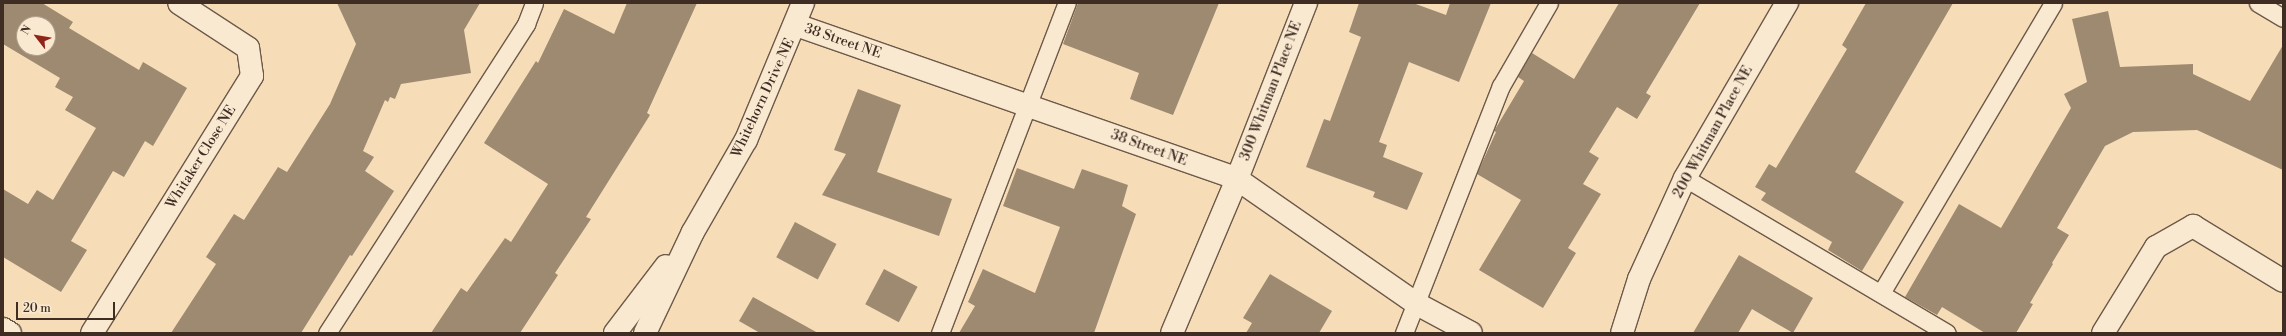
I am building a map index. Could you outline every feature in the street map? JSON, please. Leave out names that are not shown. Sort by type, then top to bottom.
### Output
[{"type":"street","name":"Whitaker Close NE","points":[[92,333],[252,76],[248,48],[179,3]]},
{"type":"street","name":"Whitehorn Drive NE","points":[[645,333],[693,232],[746,140],[796,25],[803,3]]},
{"type":"street","name":"300 Whitman Place NE","points":[[1172,333],[1237,179],[1306,3]]},
{"type":"street","name":"200 Whitman Place NE","points":[[1622,333],[1639,279],[1685,178],[1787,3]]},
{"type":"street","name":"38 Street NE","points":[[796,25],[1029,105],[1237,179],[1417,304],[1471,333]]},
{"type":"street","points":[[2103,333],[2156,246],[2193,226],[2283,281]]},
{"type":"street","name":"Whitehorn Drive NE","points":[[615,333],[693,232]]},
{"type":"street","points":[[3,328],[10,333]]},
{"type":"lane","points":[[327,333],[526,24],[534,3]]},
{"type":"lane","points":[[940,333],[1067,3]]},
{"type":"lane","points":[[1404,333],[1417,304],[1501,86],[1550,3]]},
{"type":"lane","points":[[1881,294],[2053,3]]},
{"type":"lane","points":[[2258,3],[2283,18]]},
{"type":"lane","points":[[1685,178],[1947,333]]},
{"type":"building","points":[[3,3],[42,3],[73,22],[69,28],[139,70],[143,62],[187,88],[153,146],[145,141],[124,177],[113,171],[71,241],[87,250],[61,292],[3,257],[3,189],[28,204],[37,190],[53,200],[96,128],[65,110],[73,97],[55,87],[60,78],[23,56],[56,56],[56,16],[16,16],[16,52],[3,44]]},
{"type":"building","points":[[337,3],[480,3],[464,30],[471,73],[401,84],[395,99],[390,97],[388,102],[385,100],[363,151],[374,157],[365,171],[394,191],[352,256],[350,255],[301,333],[171,333],[216,264],[206,257],[234,214],[244,220],[278,167],[287,172],[330,104],[356,44]]},
{"type":"building","points":[[627,3],[697,3],[647,113],[650,115],[586,217],[591,219],[555,273],[558,275],[520,333],[431,333],[461,288],[467,292],[505,238],[511,242],[548,184],[484,143],[536,61],[538,63],[564,9],[614,34]]},
{"type":"building","points":[[1078,3],[1219,3],[1173,115],[1130,99],[1139,73],[1063,44]]},
{"type":"building","points":[[1359,3],[1413,3],[1446,15],[1450,3],[1491,3],[1459,82],[1409,62],[1379,142],[1387,145],[1383,157],[1423,173],[1407,210],[1373,197],[1375,192],[1306,167],[1324,119],[1330,121],[1361,37],[1349,32]]},
{"type":"building","points":[[1619,3],[1700,3],[1646,93],[1651,96],[1637,119],[1617,107],[1589,152],[1599,158],[1583,184],[1601,194],[1568,248],[1576,253],[1543,308],[1479,270],[1521,200],[1477,174],[1496,132],[1494,131],[1524,81],[1518,77],[1532,53],[1574,79]]},
{"type":"building","points":[[1866,3],[1953,3],[1855,172],[1904,202],[1862,271],[1828,250],[1832,242],[1761,200],[1766,193],[1755,187],[1769,164],[1776,168],[1847,49],[1842,45]]},
{"type":"building","points":[[2108,11],[2120,67],[2193,64],[2193,74],[2250,101],[2283,45],[2283,170],[2197,130],[2133,132],[2105,146],[2057,228],[2069,235],[2030,303],[2033,304],[2016,333],[1985,333],[1942,307],[1937,315],[1905,297],[1959,204],[2001,228],[2071,108],[2064,94],[2087,82],[2072,19]]},
{"type":"building","points":[[858,89],[901,105],[877,172],[952,199],[939,236],[822,195],[846,154],[834,150]]},
{"type":"building","points":[[1017,168],[1074,189],[1082,169],[1128,185],[1122,206],[1136,214],[1094,333],[959,333],[975,306],[968,302],[983,269],[1035,293],[1060,227],[1003,206]]},
{"type":"building","points":[[795,222],[836,244],[818,279],[776,257]]},
{"type":"building","points":[[1739,255],[1813,298],[1793,333],[1752,309],[1738,333],[1693,333]]},
{"type":"building","points":[[884,269],[918,287],[899,322],[865,304]]},
{"type":"building","points":[[1270,274],[1332,311],[1319,333],[1246,333],[1252,323],[1243,318]]},
{"type":"building","points":[[753,297],[818,333],[760,333],[739,321]]}]
